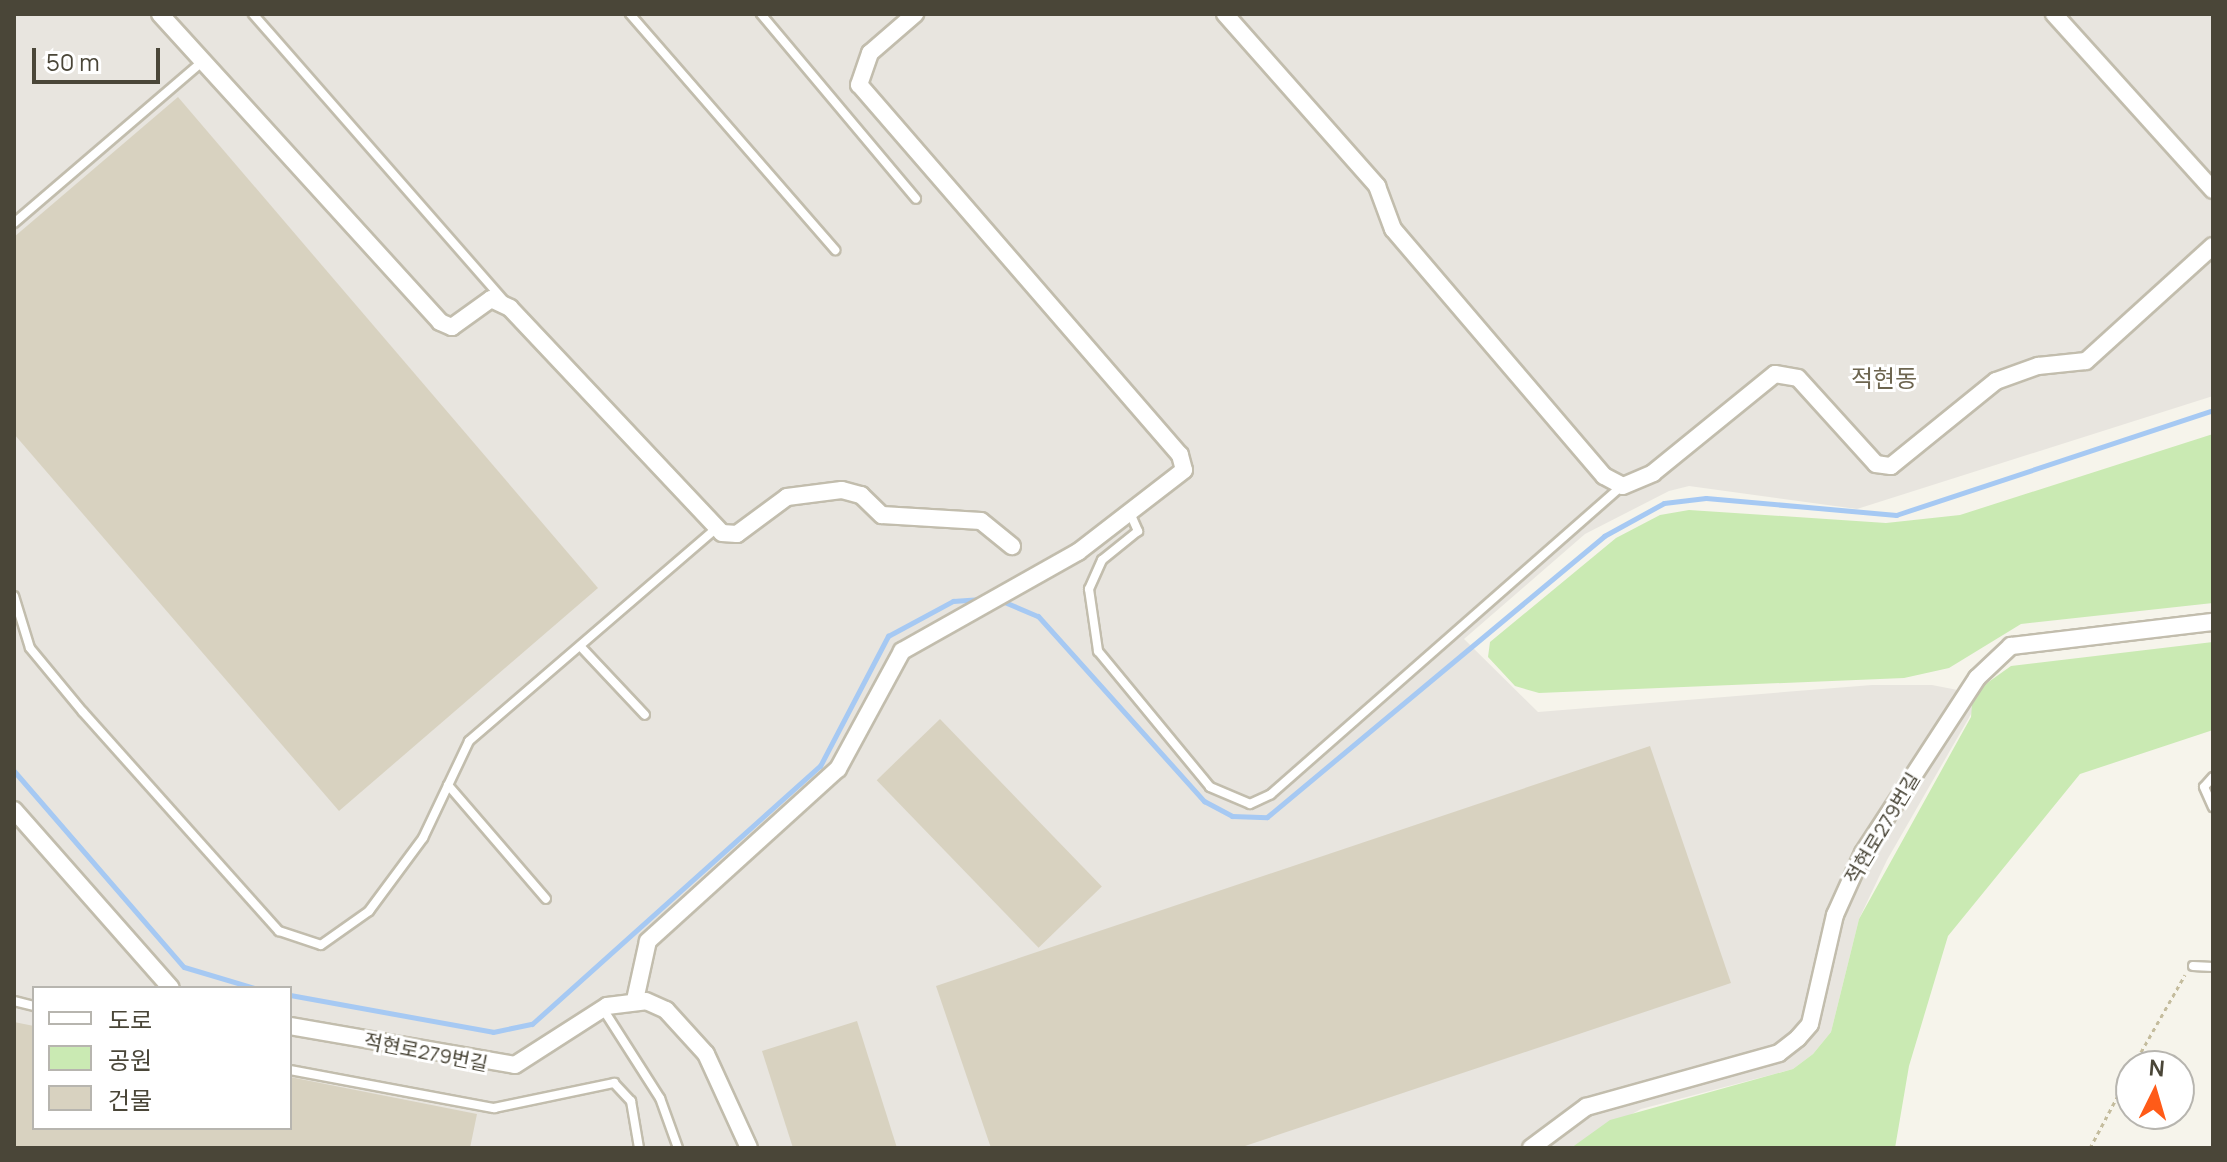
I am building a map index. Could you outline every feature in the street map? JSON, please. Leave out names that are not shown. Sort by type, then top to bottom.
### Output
[{"type":"street","points":[[160,14],[446,327],[485,301],[510,308],[717,527],[737,534],[787,497],[842,490],[861,495],[882,515],[981,521],[1012,546]]},
{"type":"street","points":[[749,1148],[699,1045],[666,1010],[635,1000],[643,952],[656,930],[832,776],[902,651],[1111,528],[1180,476],[1185,464],[859,85],[870,53],[915,14]]},
{"type":"street","points":[[1225,14],[1377,186],[1393,229],[1604,476],[1623,486],[1653,473],[1775,374],[1798,378],[1876,464],[1891,466],[1996,381],[2022,369],[2086,361],[2213,246]]},
{"type":"street","points":[[2054,14],[2213,190]]},
{"type":"street","name":"적현로279번길","points":[[1531,1148],[1586,1107],[1779,1053],[1798,1038],[1810,1024],[1835,915],[1863,853],[1977,678],[2011,646],[2213,622]]},
{"type":"street","points":[[14,810],[169,986]]},
{"type":"street","name":"적현로279번길","points":[[292,1026],[515,1065],[603,1009],[635,1000]]},
{"type":"lane","points":[[253,14],[510,308]]},
{"type":"lane","points":[[630,14],[835,250]]},
{"type":"lane","points":[[761,14],[916,199]]},
{"type":"lane","points":[[14,223],[203,61]]},
{"type":"lane","points":[[1130,513],[1138,531],[1102,560],[1089,589],[1098,651],[1210,787],[1250,804],[1271,794],[1623,486]]},
{"type":"lane","points":[[14,596],[30,648],[288,939],[331,942],[369,911],[423,838],[469,741],[717,527]]},
{"type":"lane","points":[[581,647],[645,715]]},
{"type":"lane","points":[[2213,777],[2204,787],[2213,807]]},
{"type":"lane","points":[[448,785],[546,899]]},
{"type":"lane","points":[[2193,966],[2213,967]]},
{"type":"lane","points":[[603,1009],[660,1098],[678,1148]]},
{"type":"lane","points":[[292,1070],[494,1108],[614,1083],[631,1101],[639,1148]]},
{"type":"path","points":[[2143,1050],[2193,966]]},
{"type":"path","points":[[2090,1148],[2115,1100]]},
{"type":"shaded area","points":[[14,14],[2213,14],[2213,396],[1857,509],[1689,486],[1669,491],[1585,534],[1464,639],[1538,712],[1872,685],[1932,685],[1973,693],[1978,702],[1887,860],[1859,919],[1831,1032],[1813,1054],[1793,1069],[1641,1109],[1571,1148],[14,1148]]},
{"type":"green space","points":[[2213,434],[2213,603],[2021,624],[1949,668],[1904,678],[1539,693],[1515,686],[1488,657],[1490,642],[1616,538],[1660,515],[1689,510],[1886,523],[1960,515]]},
{"type":"green space","points":[[2213,642],[2213,730],[2080,774],[1948,936],[1909,1066],[1895,1148],[1571,1148],[1610,1120],[1793,1069],[1813,1054],[1831,1032],[1859,919],[1971,717],[1973,693],[2011,666]]},
{"type":"building","points":[[178,97],[598,588],[339,811],[14,434],[14,237]]},
{"type":"building","points":[[940,719],[1102,887],[1039,948],[877,780]]},
{"type":"building","points":[[1650,746],[1731,983],[1239,1148],[991,1148],[936,986]]},
{"type":"building","points":[[857,1021],[897,1148],[793,1148],[762,1051]]},
{"type":"building","points":[[14,1022],[32,1026],[32,1130],[292,1130],[292,1077],[477,1114],[470,1148],[14,1148]]},
{"type":"waterway","points":[[1002,601],[1038,616],[1204,801],[1232,816],[1267,817],[1604,536],[1664,503],[1706,498],[1896,515],[2213,410]]},
{"type":"waterway","points":[[292,995],[493,1032],[532,1024],[820,766],[888,636],[953,601],[985,599]]},
{"type":"waterway","points":[[14,771],[184,967],[247,986]]},
{"type":"district","name":"적현동","points":[[1884,378]]}]
